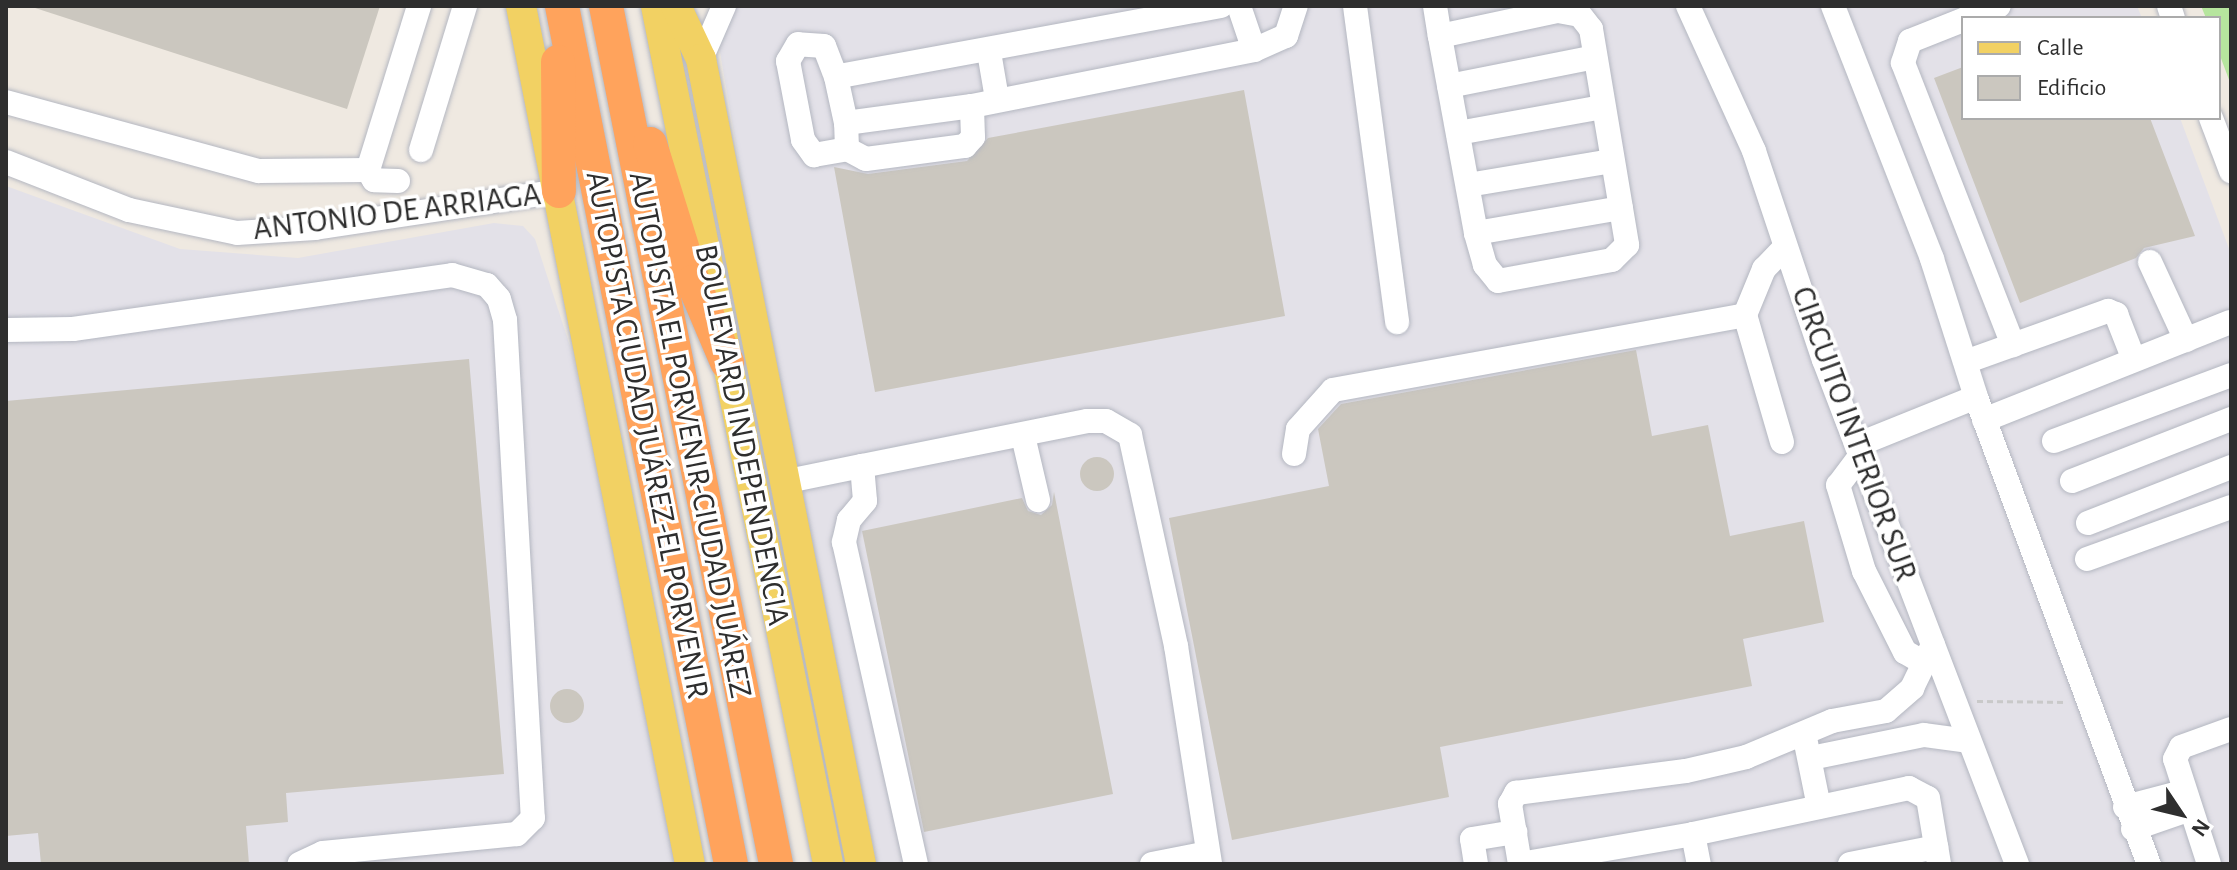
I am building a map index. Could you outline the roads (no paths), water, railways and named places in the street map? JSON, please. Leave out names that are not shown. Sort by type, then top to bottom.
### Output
[{"type":"highway","points":[[559,191],[560,6]]},
{"type":"highway","name":"AUTOPISTA CIUDAD JUÁREZ-EL PORVENIR","points":[[560,6],[731,864]]},
{"type":"highway","name":"AUTOPISTA EL PORVENIR-CIUDAD JUÁREZ","points":[[606,6],[776,864]]},
{"type":"highway","points":[[620,85],[644,129],[693,282],[727,362]]},
{"type":"main road","points":[[521,6],[690,864]]},
{"type":"main road","name":"BOULEVARD INDEPENDENCIA","points":[[656,6],[828,864]]},
{"type":"main road","points":[[676,6],[701,59],[801,542],[861,864]]},
{"type":"main road","points":[[801,542],[815,800]]},
{"type":"street","points":[[398,181],[374,180],[368,170],[419,6]]},
{"type":"street","points":[[421,150],[465,6]]},
{"type":"street","points":[[701,59],[724,6]]},
{"type":"street","points":[[836,77],[989,52],[1221,6]]},
{"type":"street","points":[[1239,6],[1254,50]]},
{"type":"street","points":[[846,123],[972,106],[1254,50],[1286,36],[1296,6]]},
{"type":"street","points":[[1355,6],[1397,322]]},
{"type":"street","points":[[1435,6],[1440,36],[1449,86],[1468,185],[1476,233],[1490,275],[1506,282],[1620,256],[1627,245],[1586,21],[1555,8],[1493,14],[1440,36]]},
{"type":"street","name":"CIRCUITO INTERIOR SUR","points":[[1688,6],[1754,151],[1928,654],[1954,700],[2017,864]]},
{"type":"street","points":[[1833,6],[1968,361],[1984,420],[2142,860]]},
{"type":"street","points":[[1973,16],[1999,6]]},
{"type":"street","points":[[1961,21],[1910,41],[1903,63],[2013,345]]},
{"type":"street","points":[[847,149],[846,123],[836,77],[821,44],[798,44],[790,51],[807,151],[847,149],[866,159],[965,146],[973,137],[972,106]]},
{"type":"street","points":[[989,52],[997,99]]},
{"type":"street","points":[[1449,86],[1595,57]]},
{"type":"street","points":[[6,102],[259,171],[368,170]]},
{"type":"street","points":[[1458,133],[1602,107]]},
{"type":"street","points":[[2212,120],[2231,171]]},
{"type":"street","points":[[1468,185],[1611,161]]},
{"type":"street","name":"ANTONIO DE ARRIAGA","points":[[6,162],[129,210],[237,233],[315,228],[559,191]]},
{"type":"street","points":[[1476,233],[1621,208]]},
{"type":"street","points":[[1782,442],[1745,315],[1764,269],[1785,247]]},
{"type":"street","points":[[2150,262],[2186,340]]},
{"type":"street","points":[[6,330],[73,329],[452,275],[475,279],[499,299],[505,320],[533,818],[517,834],[323,853],[299,864]]},
{"type":"street","points":[[1968,361],[2108,311],[2116,314],[2134,360]]},
{"type":"street","points":[[1294,454],[1298,429],[1333,390],[1745,315]]},
{"type":"street","points":[[1984,420],[2230,322]]},
{"type":"street","points":[[2054,441],[2231,375]]},
{"type":"street","points":[[1850,864],[1937,856],[1928,798],[1917,789],[1693,834],[1520,864],[1510,804],[1523,790],[1686,771],[1746,757],[1803,733],[1886,711],[1912,688],[1928,654],[1905,652],[1864,571],[1838,485],[1859,450],[1976,397]]},
{"type":"street","points":[[2072,481],[2231,419]]},
{"type":"street","points":[[788,481],[1106,421],[1130,435],[1138,450],[1209,858],[1152,864]]},
{"type":"street","points":[[1023,436],[1038,500]]},
{"type":"street","points":[[862,466],[865,501],[849,520],[844,542],[916,864]]},
{"type":"street","points":[[2088,523],[2231,467]]},
{"type":"street","points":[[2087,559],[2231,507]]},
{"type":"street","points":[[2209,864],[2185,801],[2175,759],[2181,747],[2231,729]]},
{"type":"street","points":[[1803,733],[1811,758],[1819,807]]},
{"type":"street","points":[[1811,758],[1924,735],[1969,741]]},
{"type":"street","points":[[2129,818],[2185,801]]},
{"type":"street","points":[[1476,864],[1472,839],[1515,832]]},
{"type":"street","points":[[1693,834],[1699,864]]}]
